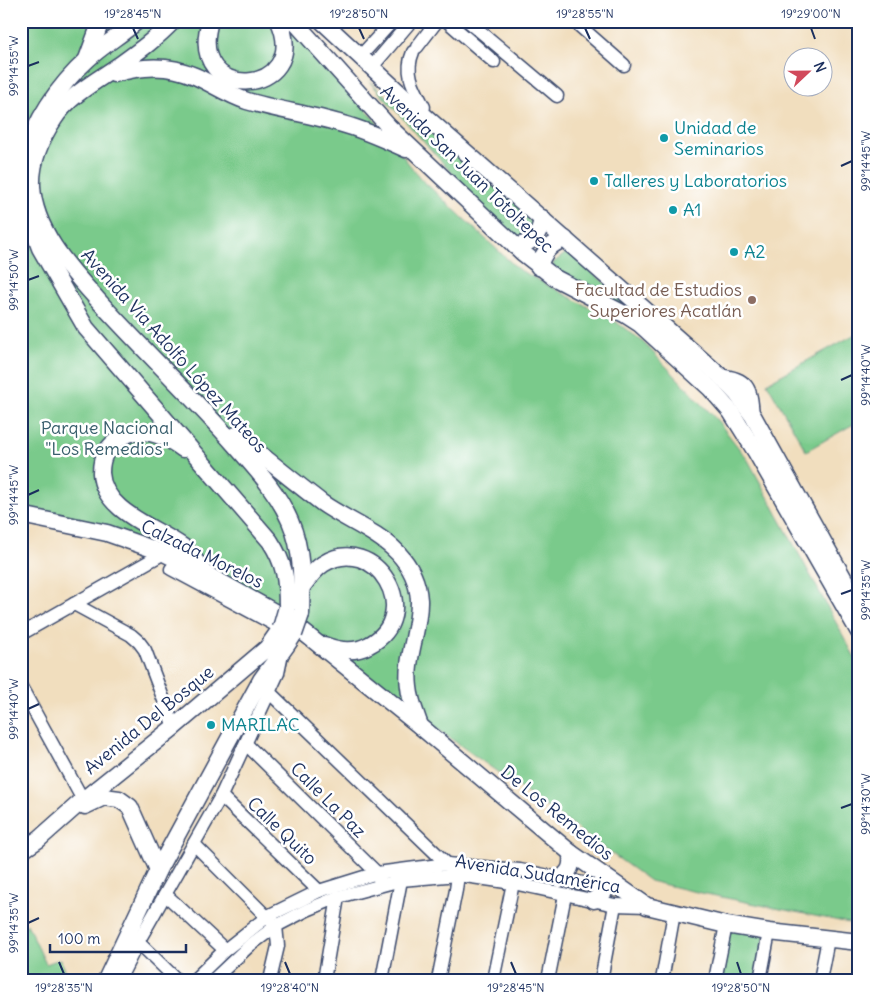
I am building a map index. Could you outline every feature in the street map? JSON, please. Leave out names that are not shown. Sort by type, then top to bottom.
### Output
[{"type":"main road","points":[[87,60],[101,21]]},
{"type":"main road","points":[[106,980],[158,870],[261,680],[283,653],[288,619],[285,571],[280,555],[86,328],[40,248],[26,208],[22,185],[24,159],[30,137],[47,107],[87,60],[137,21]]},
{"type":"main road","name":"Avenida Via Adolfo López Mateos","points":[[173,21],[158,37],[75,97],[55,118],[39,146],[33,164],[32,188],[43,225],[71,270],[204,411],[268,483],[279,500],[290,521],[302,563],[302,588],[288,619]]},
{"type":"main road","points":[[210,21],[206,36],[207,50],[212,64],[220,73],[231,80],[242,82],[254,81],[265,77],[276,69],[284,58],[286,45],[279,21]]},
{"type":"main road","name":"Avenida San Juan Totoltepec","points":[[294,21],[389,127],[515,246],[539,266],[573,288],[640,324],[716,394],[731,412],[855,603]]},
{"type":"main road","points":[[306,21],[396,121],[418,154]]},
{"type":"main road","name":"Avenida San Juan Totoltepec","points":[[322,21],[719,375],[736,394],[753,416],[838,569],[855,603],[859,632]]},
{"type":"main road","points":[[338,21],[421,108]]},
{"type":"main road","points":[[100,78],[131,69],[162,68],[177,70],[247,101],[341,123],[366,131],[418,154]]},
{"type":"main road","points":[[515,246],[524,245],[538,235],[542,227],[542,218]]},
{"type":"main road","points":[[539,266],[542,257],[548,249],[555,242],[565,239]]},
{"type":"main road","points":[[86,328],[87,320],[92,314],[100,310],[108,311]]},
{"type":"main road","points":[[204,411],[323,503],[378,536],[397,552],[408,565],[415,581],[419,599],[408,686],[420,726]]},
{"type":"main road","points":[[197,458],[161,436],[148,431],[130,432],[116,441],[105,452],[101,473],[106,494],[116,504],[186,549],[204,573]]},
{"type":"main road","name":"Calzada Morelos","points":[[21,515],[86,527],[164,554],[204,573],[288,619]]},
{"type":"main road","points":[[302,588],[311,575],[323,564],[337,558],[353,558],[368,562],[381,571],[390,584],[394,600],[393,615],[387,630],[376,642],[362,649],[346,651],[331,648],[314,640]]},
{"type":"main road","points":[[838,569],[852,578],[859,579]]},
{"type":"main road","name":"De Los Remedios","points":[[288,619],[420,726],[571,853],[602,889],[620,898],[647,906],[726,925],[859,942]]},
{"type":"main road","name":"Avenida Del Bosque","points":[[21,851],[39,839],[83,800],[174,727],[267,648],[288,619]]},
{"type":"main road","points":[[39,839],[95,801],[104,797],[119,799],[130,807],[158,870]]},
{"type":"main road","points":[[562,887],[571,869],[571,853]]},
{"type":"street","points":[[371,55],[390,21]]},
{"type":"street","points":[[371,55],[411,21]]},
{"type":"street","points":[[421,108],[410,73],[409,62],[415,50],[437,21]]},
{"type":"street","points":[[447,21],[494,62]]},
{"type":"street","points":[[468,21],[557,96]]},
{"type":"street","points":[[574,21],[624,65]]},
{"type":"street","points":[[21,634],[164,554]]},
{"type":"street","points":[[171,569],[288,619]]},
{"type":"street","points":[[74,604],[131,635],[139,642],[145,650],[174,727]]},
{"type":"street","points":[[119,980],[138,942],[221,796],[278,674],[283,653]]},
{"type":"street","points":[[21,687],[83,800]]},
{"type":"street","points":[[269,692],[447,864]]},
{"type":"street","name":"Calle La Paz","points":[[246,744],[379,879]]},
{"type":"street","name":"Calle Quito","points":[[221,796],[319,891]]},
{"type":"street","points":[[194,844],[272,921],[278,946],[270,980]]},
{"type":"street","name":"Avenida Sudamérica","points":[[205,977],[225,950],[319,891],[447,864],[520,870],[562,887]]},
{"type":"street","points":[[382,980],[400,875]]},
{"type":"street","name":"Avenida Sudamérica","points":[[400,875],[458,875],[513,883],[602,889],[620,898]]},
{"type":"street","points":[[438,980],[458,875]]},
{"type":"street","name":"Avenida Sudamérica","points":[[205,977],[250,946],[272,921],[308,910],[379,879]]},
{"type":"street","points":[[493,980],[513,883]]},
{"type":"street","points":[[548,980],[562,887]]},
{"type":"street","points":[[166,895],[225,950]]},
{"type":"street","points":[[324,980],[338,897]]},
{"type":"street","points":[[601,980],[620,898]]},
{"type":"street","points":[[662,980],[674,912]]},
{"type":"street","points":[[715,980],[726,925]]},
{"type":"street","points":[[760,980],[769,932]]},
{"type":"street","points":[[820,980],[828,939]]},
{"type":"street","points":[[138,942],[178,980]]},
{"type":"green space","name":"Parque Nacional \"Los Remedios\"","points":[[21,21],[297,21],[420,178],[518,269],[616,322],[642,341],[717,420],[748,460],[859,665],[859,925],[650,881],[408,708],[152,543],[21,517]]},
{"type":"green space","points":[[368,80],[481,177],[521,207],[532,223],[532,231],[518,239],[496,222]]},
{"type":"green space","points":[[566,253],[574,257],[692,356],[554,273],[553,263]]},
{"type":"green space","points":[[859,332],[859,421],[806,451],[767,383]]},
{"type":"green space","points":[[27,924],[46,964],[60,959],[70,980],[21,980],[21,931]]},
{"type":"green space","points":[[728,929],[765,935],[756,980],[719,980]]},
{"type":"place","name":"Unidad de Seminarios","points":[[664,138]]},
{"type":"place","name":"Talleres y Laboratorios","points":[[594,181]]},
{"type":"place","name":"A1","points":[[673,210]]},
{"type":"place","name":"A2","points":[[734,252]]},
{"type":"place","name":"Facultad de Estudios Superiores Acatlán","points":[[752,300]]},
{"type":"place","name":"MARILAC","points":[[211,725]]}]
